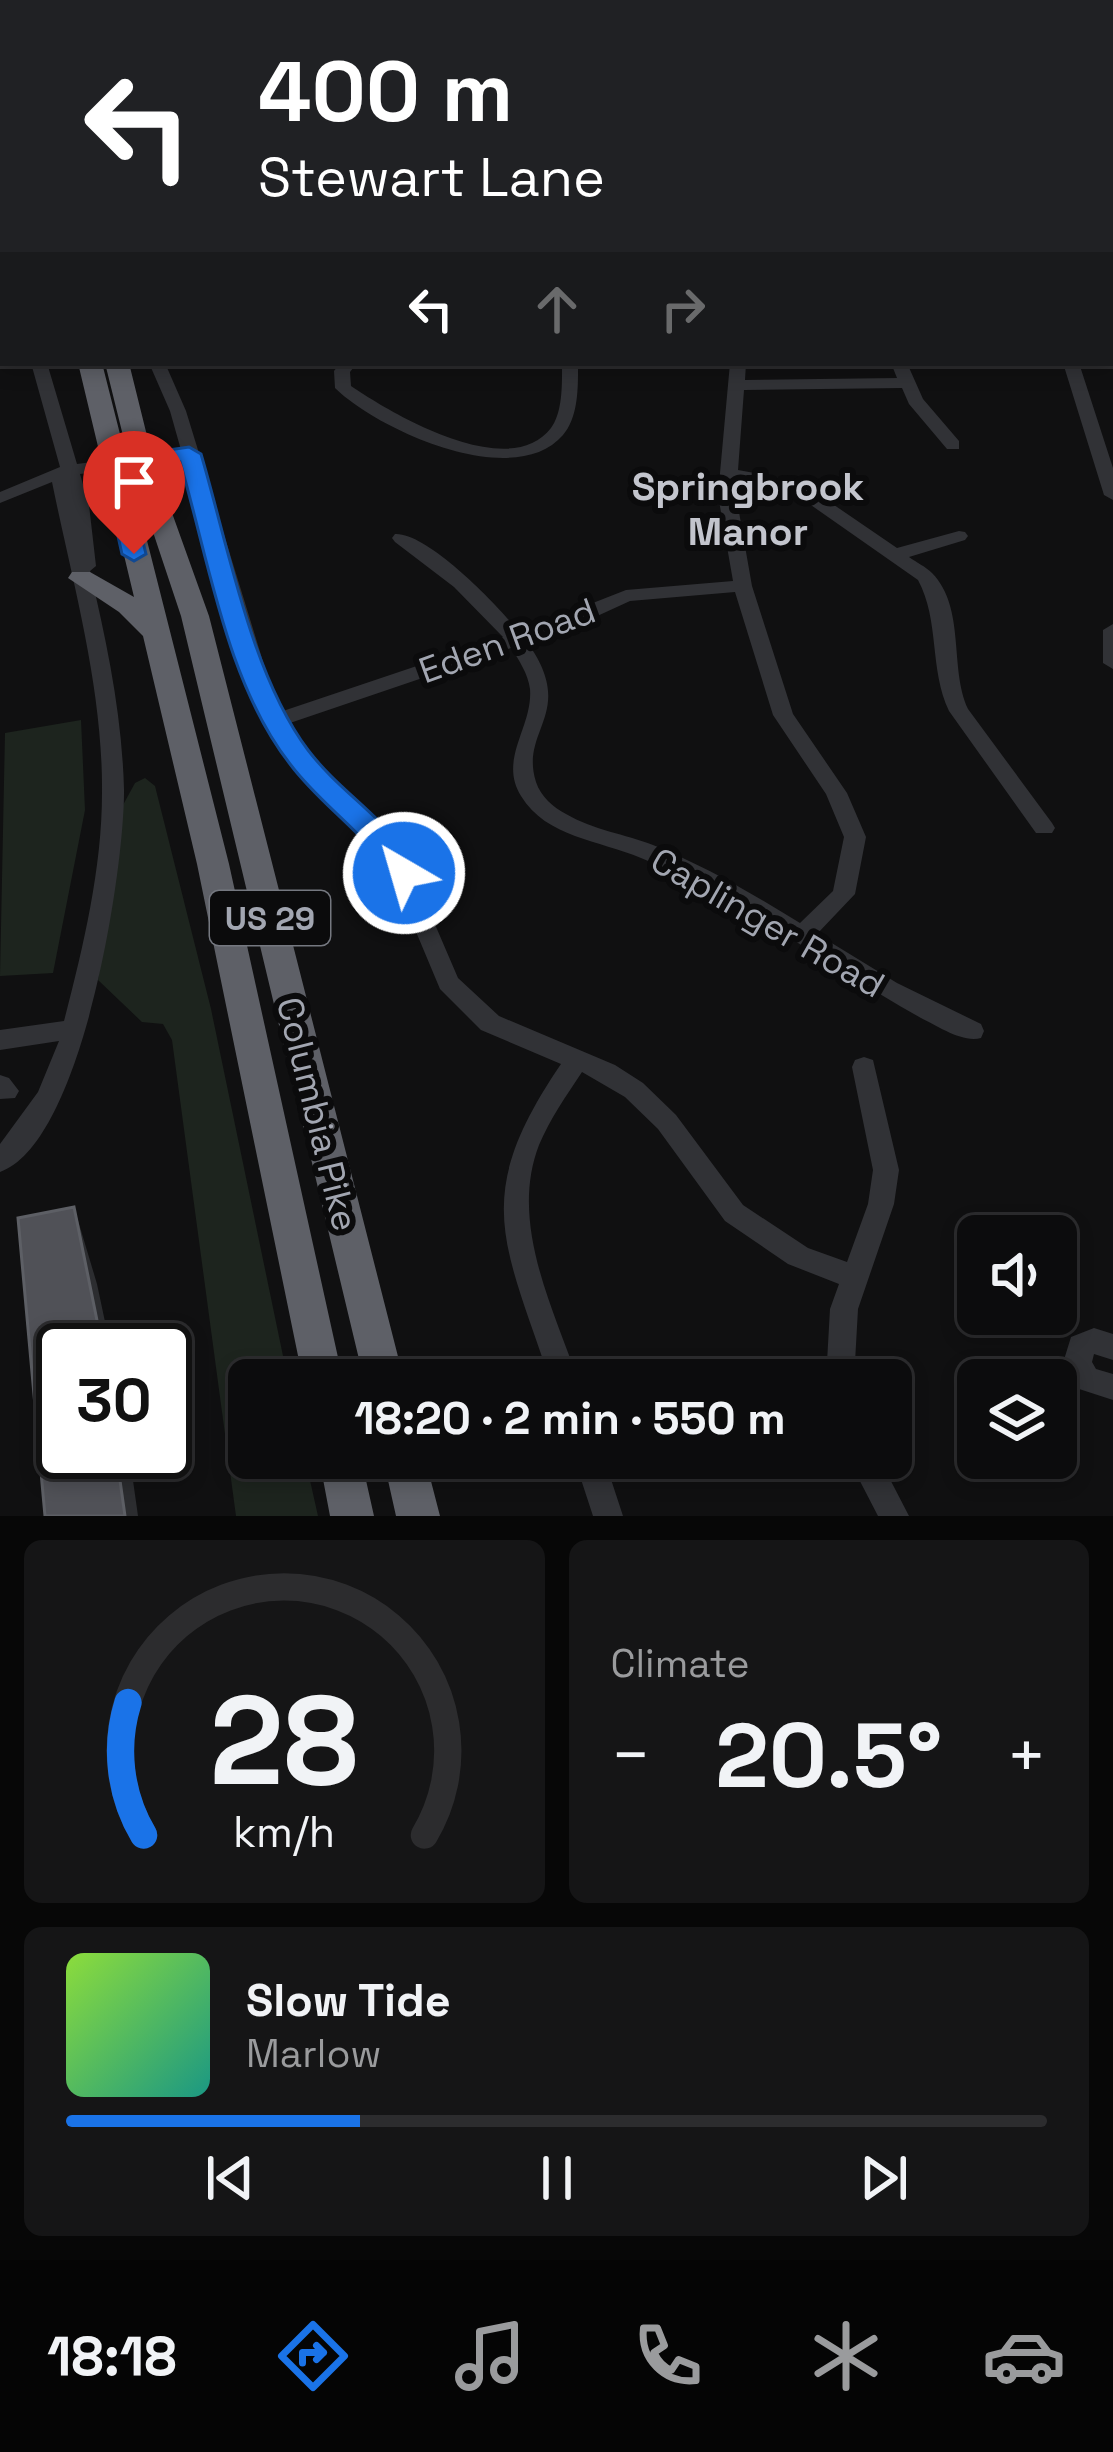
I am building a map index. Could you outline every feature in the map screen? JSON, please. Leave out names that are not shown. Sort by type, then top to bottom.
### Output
[{"type":"highway","name":"Columbia Pike","points":[[91,366],[127,462],[185,587],[380,1359]]},
{"type":"highway","name":"Columbia Pike","points":[[117,366],[143,592],[213,864],[319,1359]]},
{"type":"highway","points":[[88,581],[143,592],[185,587]]},
{"type":"highway","points":[[88,581],[155,632]]},
{"type":"highway","points":[[344,1479],[352,1516]]},
{"type":"highway","points":[[409,1479],[418,1516]]},
{"type":"street","points":[[0,1161],[55,1090],[76,1029],[112,826],[114,787],[88,581],[40,366]]},
{"type":"street","points":[[158,366],[249,654],[276,721],[300,759],[392,849],[431,952],[467,1006],[518,1038],[634,1090],[667,1122],[712,1189],[762,1235],[853,1277]]},
{"type":"street","points":[[346,366],[343,388],[375,412],[441,440],[487,452],[519,452],[545,444],[559,430],[569,366]]},
{"type":"street","points":[[737,366],[740,385],[728,516],[743,586],[783,715],[836,794],[855,837],[844,894],[802,935]]},
{"type":"street","points":[[900,366],[928,419],[953,445]]},
{"type":"street","points":[[1072,366],[1113,495]]},
{"type":"street","points":[[740,385],[905,383]]},
{"type":"street","points":[[0,498],[127,462],[189,454]]},
{"type":"street","points":[[731,474],[793,485],[898,554],[936,590],[951,694],[1044,828]]},
{"type":"street","points":[[898,554],[959,536]]},
{"type":"street","name":"Caplinger Road","points":[[400,538],[441,563],[513,641],[540,687],[521,762],[524,782],[535,801],[574,826],[700,875],[929,1014],[972,1031]]},
{"type":"street","name":"Eden Road","points":[[276,721],[513,641],[626,596],[743,586]]},
{"type":"street","points":[[1113,630],[1113,663]]},
{"type":"street","points":[[0,1040],[76,1029]]},
{"type":"street","points":[[557,1359],[520,1244],[514,1176],[524,1142],[576,1061]]},
{"type":"street","points":[[839,1359],[838,1341],[853,1277],[881,1204],[886,1170],[864,1067]]},
{"type":"street","points":[[1113,1347],[1094,1341],[1081,1346],[1077,1363],[1086,1379],[1113,1387]]},
{"type":"street","points":[[596,1479],[608,1516]]},
{"type":"street","points":[[874,1479],[893,1516]]},
{"type":"shaded area","points":[[81,720],[85,810],[53,973],[0,976],[5,733]]},
{"type":"shaded area","points":[[145,778],[155,786],[211,1009],[284,1359],[228,1359],[228,1456],[172,1040],[163,1024],[142,1022],[98,980],[123,805],[135,783]]},
{"type":"shaded area","points":[[231,1479],[310,1479],[318,1516],[236,1516]]},
{"type":"building","points":[[74,1207],[98,1323],[36,1323],[36,1417],[18,1218]]},
{"type":"building","points":[[42,1479],[120,1479],[125,1516],[45,1516]]},
{"type":"district","name":"Springbrook Manor","points":[[748,508]]},
{"type":"route","points":[[134,554],[113,465],[189,454],[249,654],[276,721],[300,759],[392,849],[404,873]]}]
